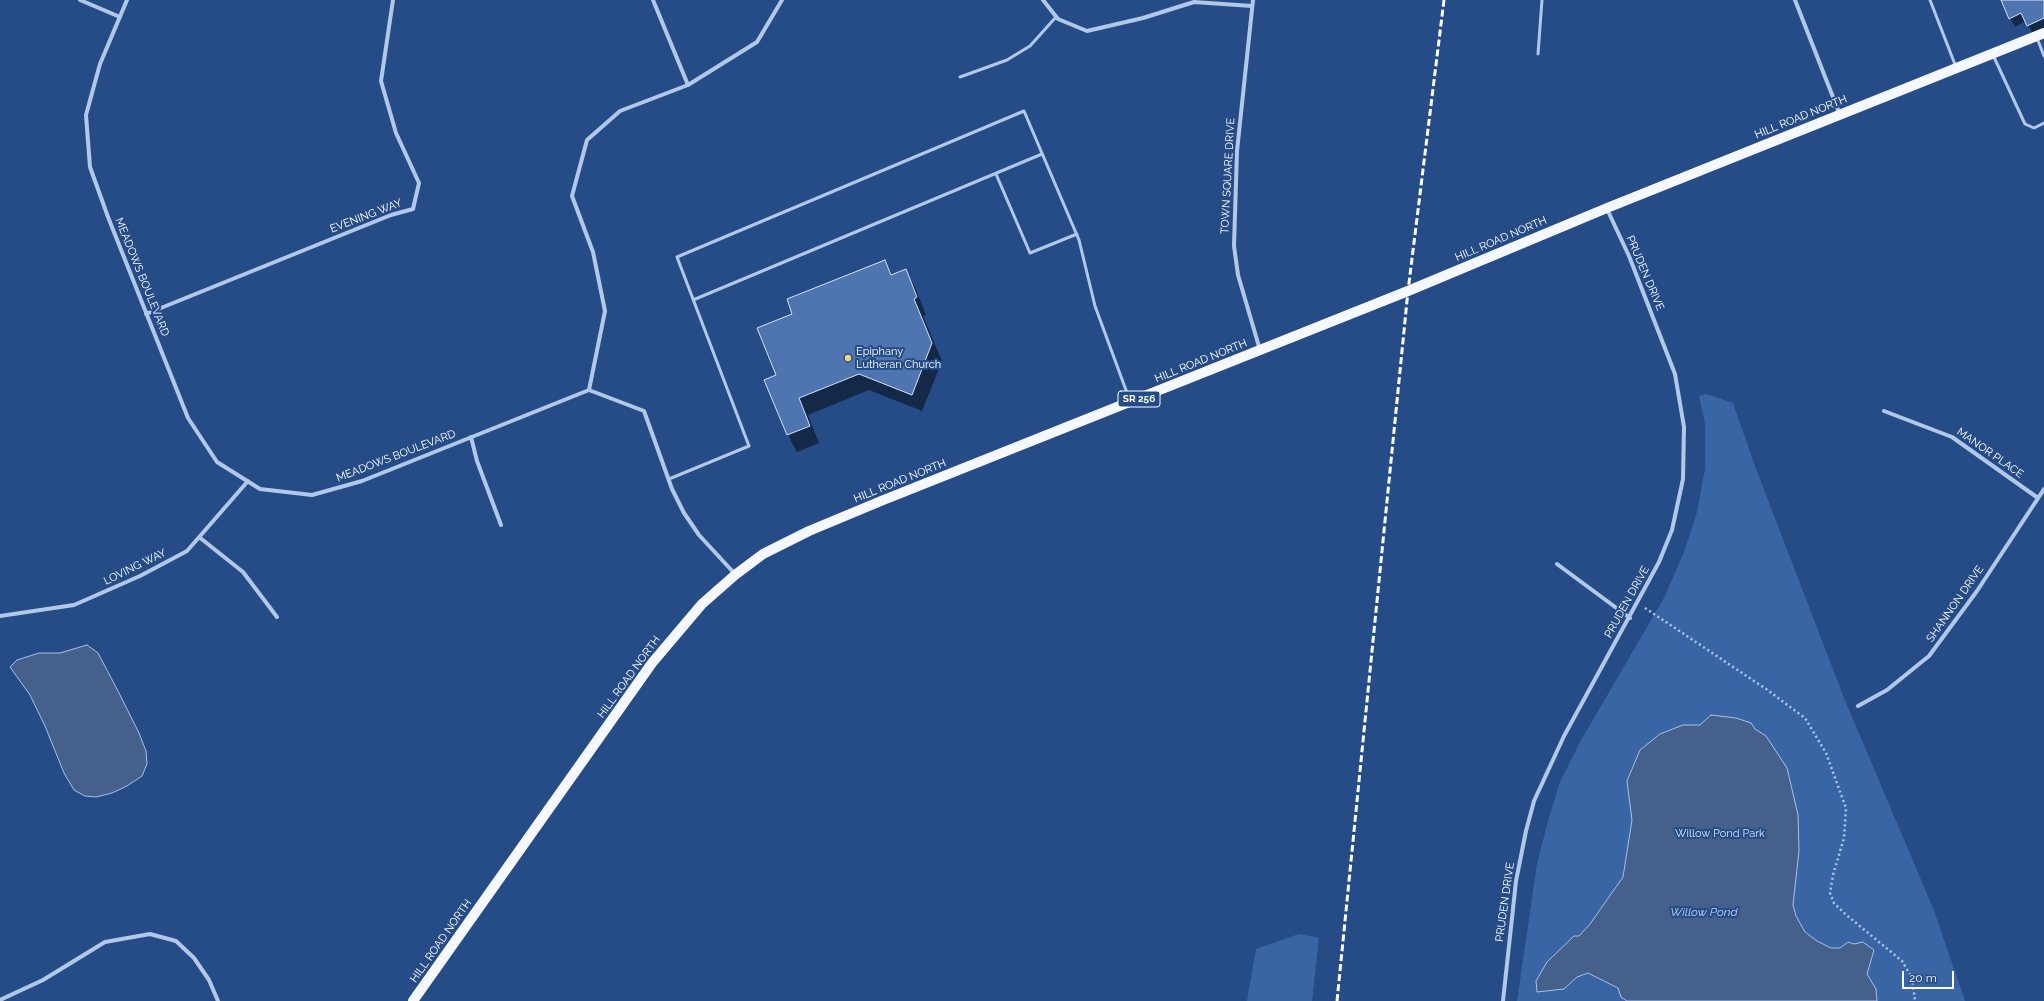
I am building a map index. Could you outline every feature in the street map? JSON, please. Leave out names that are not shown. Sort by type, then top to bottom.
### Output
[{"type":"main road","name":"HILL ROAD NORTH","points":[[414,1001],[652,663],[702,604],[762,554],[809,531],[881,501],[1415,288],[1607,208],[2040,35]]},
{"type":"street","points":[[80,0],[120,17]]},
{"type":"street","name":"MEADOWS BOULEVARD","points":[[127,0],[100,64],[86,115],[90,167],[146,314],[188,418],[217,462],[260,489],[312,495],[362,481],[589,390]]},
{"type":"street","name":"EVENING WAY","points":[[146,314],[391,214],[413,208],[418,183],[396,133],[381,81],[393,0]]},
{"type":"street","points":[[653,0],[688,85]]},
{"type":"street","points":[[735,575],[699,535],[684,513],[669,480],[644,411],[589,390],[605,311],[593,252],[572,196],[587,140],[620,111],[688,85],[757,42],[782,0]]},
{"type":"street","points":[[1043,0],[1056,17],[1087,31],[1143,18],[1194,2],[1252,6]]},
{"type":"street","name":"TOWN SQUARE DRIVE","points":[[1253,0],[1237,151],[1234,246],[1238,275],[1260,350]]},
{"type":"street","points":[[1795,0],[1840,115]]},
{"type":"street","name":"PRUDEN DRIVE","points":[[1503,1001],[1516,881],[1526,831],[1534,801],[1564,736],[1630,618],[1659,562],[1672,530],[1682,479],[1684,427],[1681,402],[1668,352],[1629,256],[1607,208]]},
{"type":"street","name":"MANOR PLACE","points":[[1884,411],[1952,436],[2038,498]]},
{"type":"street","points":[[471,437],[477,460],[501,525]]},
{"type":"street","name":"LOVING WAY","points":[[0,616],[74,605],[140,576],[187,551],[248,481]]},
{"type":"street","name":"SHANNON DRIVE","points":[[1858,706],[1887,690],[1929,656],[1977,591],[2044,489]]},
{"type":"street","points":[[199,537],[244,572],[277,617]]},
{"type":"street","points":[[1557,564],[1630,618]]},
{"type":"street","points":[[0,1000],[43,980],[105,942],[150,934],[176,941],[194,958],[210,980],[218,1001]]},
{"type":"lane","points":[[1538,54],[1542,0]]},
{"type":"lane","points":[[1930,0],[1956,68]]},
{"type":"lane","points":[[960,77],[1013,56],[1030,46],[1056,17]]},
{"type":"lane","points":[[2040,35],[2044,56]]},
{"type":"lane","points":[[1993,54],[2025,124],[2034,128],[2044,123]]},
{"type":"lane","points":[[669,480],[749,446],[677,257],[1024,111],[1077,234],[1094,306],[1130,402]]},
{"type":"lane","points":[[693,300],[1042,154]]},
{"type":"lane","points":[[996,174],[1030,253],[1077,234]]},
{"type":"path","points":[[1638,603],[1766,689],[1805,718],[1826,753],[1846,808],[1844,838],[1833,875],[1830,893],[1834,903],[1844,913],[1902,960],[1912,978],[1915,1001]]},
{"type":"green space","name":"Willow Pond Park","points":[[1706,394],[1733,403],[1756,469],[1844,698],[1933,908],[1965,1001],[1517,1001],[1537,864],[1560,782],[1580,742],[1664,598],[1684,552],[1697,512],[1705,469],[1705,424],[1699,396]]},
{"type":"green space","points":[[1299,934],[1319,938],[1312,1001],[1247,1001],[1256,949]]},
{"type":"water","points":[[87,645],[98,653],[118,691],[139,733],[146,751],[147,764],[142,776],[127,786],[112,793],[96,797],[85,796],[74,790],[64,773],[45,726],[30,695],[10,667],[17,660],[39,653],[60,653]]},
{"type":"water","name":"Willow Pond","points":[[1711,715],[1736,718],[1751,723],[1755,729],[1766,736],[1787,768],[1798,815],[1799,851],[1793,905],[1796,916],[1805,932],[1817,941],[1831,948],[1840,948],[1848,942],[1854,944],[1863,942],[1874,950],[1867,974],[1876,989],[1877,1001],[1627,1001],[1621,997],[1618,988],[1588,973],[1577,977],[1564,989],[1537,992],[1536,981],[1547,962],[1574,936],[1579,936],[1590,924],[1623,877],[1632,820],[1627,781],[1640,750],[1660,734],[1683,725],[1700,725]]},
{"type":"building","points":[[2001,0],[2044,0],[2044,18],[2027,26],[2021,13],[2009,19]]},
{"type":"building","name":"Epiphany Lutheran Church","points":[[885,260],[891,275],[906,269],[917,297],[914,299],[932,343],[912,395],[859,374],[799,398],[810,426],[787,435],[764,380],[776,375],[757,328],[792,314],[787,299]]},
{"type":"railway","points":[[1337,1001],[1408,291],[1444,0]]},
{"type":"place","name":"Epiphany Lutheran Church","points":[[848,358]]}]
